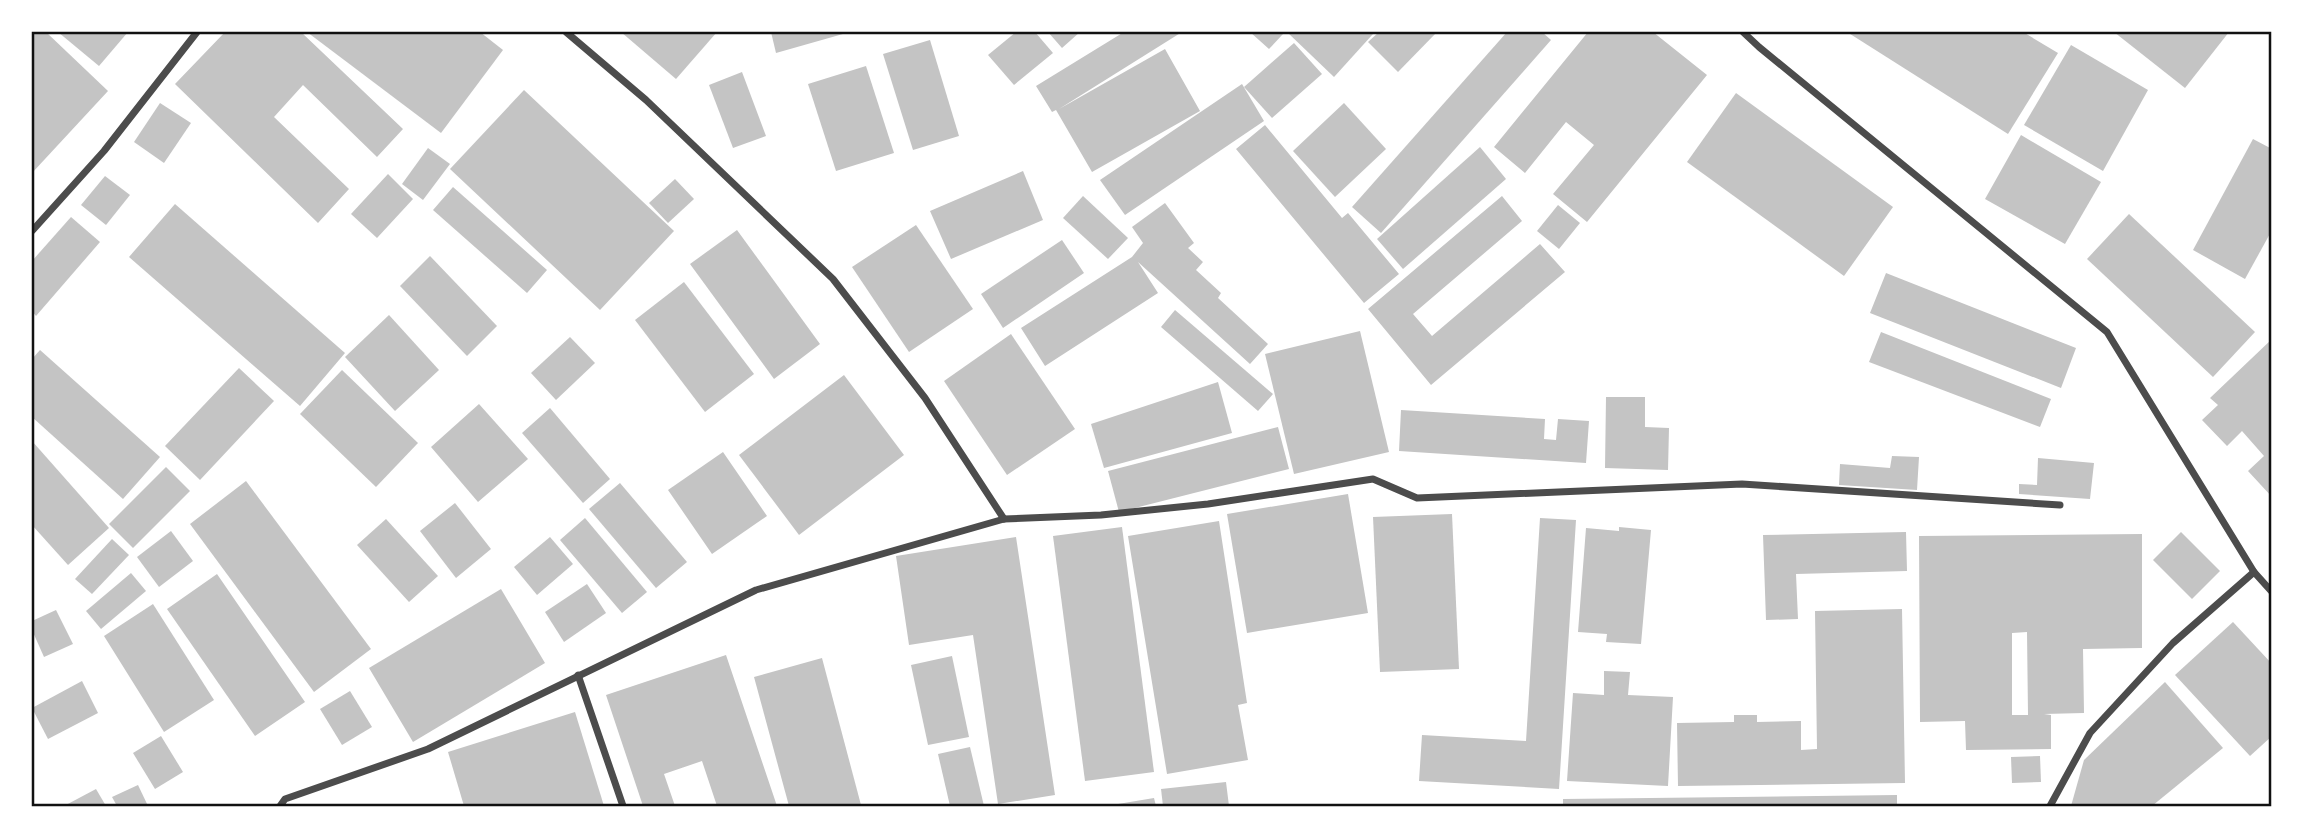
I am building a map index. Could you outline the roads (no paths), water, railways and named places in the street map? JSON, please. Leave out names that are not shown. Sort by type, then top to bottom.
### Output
[{"type":"street","points":[[32,231],[104,151],[197,32]]},
{"type":"street","points":[[566,32],[646,100],[833,279],[925,398],[1004,519]]},
{"type":"street","points":[[1743,32],[2107,332],[2254,572],[2272,592]]},
{"type":"street","points":[[280,807],[285,799],[428,749],[756,590],[1004,519],[1101,515],[1208,504],[1373,479],[1417,498],[1742,484],[2060,505]]},
{"type":"street","points":[[2050,807],[2090,733],[2173,643],[2254,572]]},
{"type":"street","points":[[578,675],[623,807]]}]
